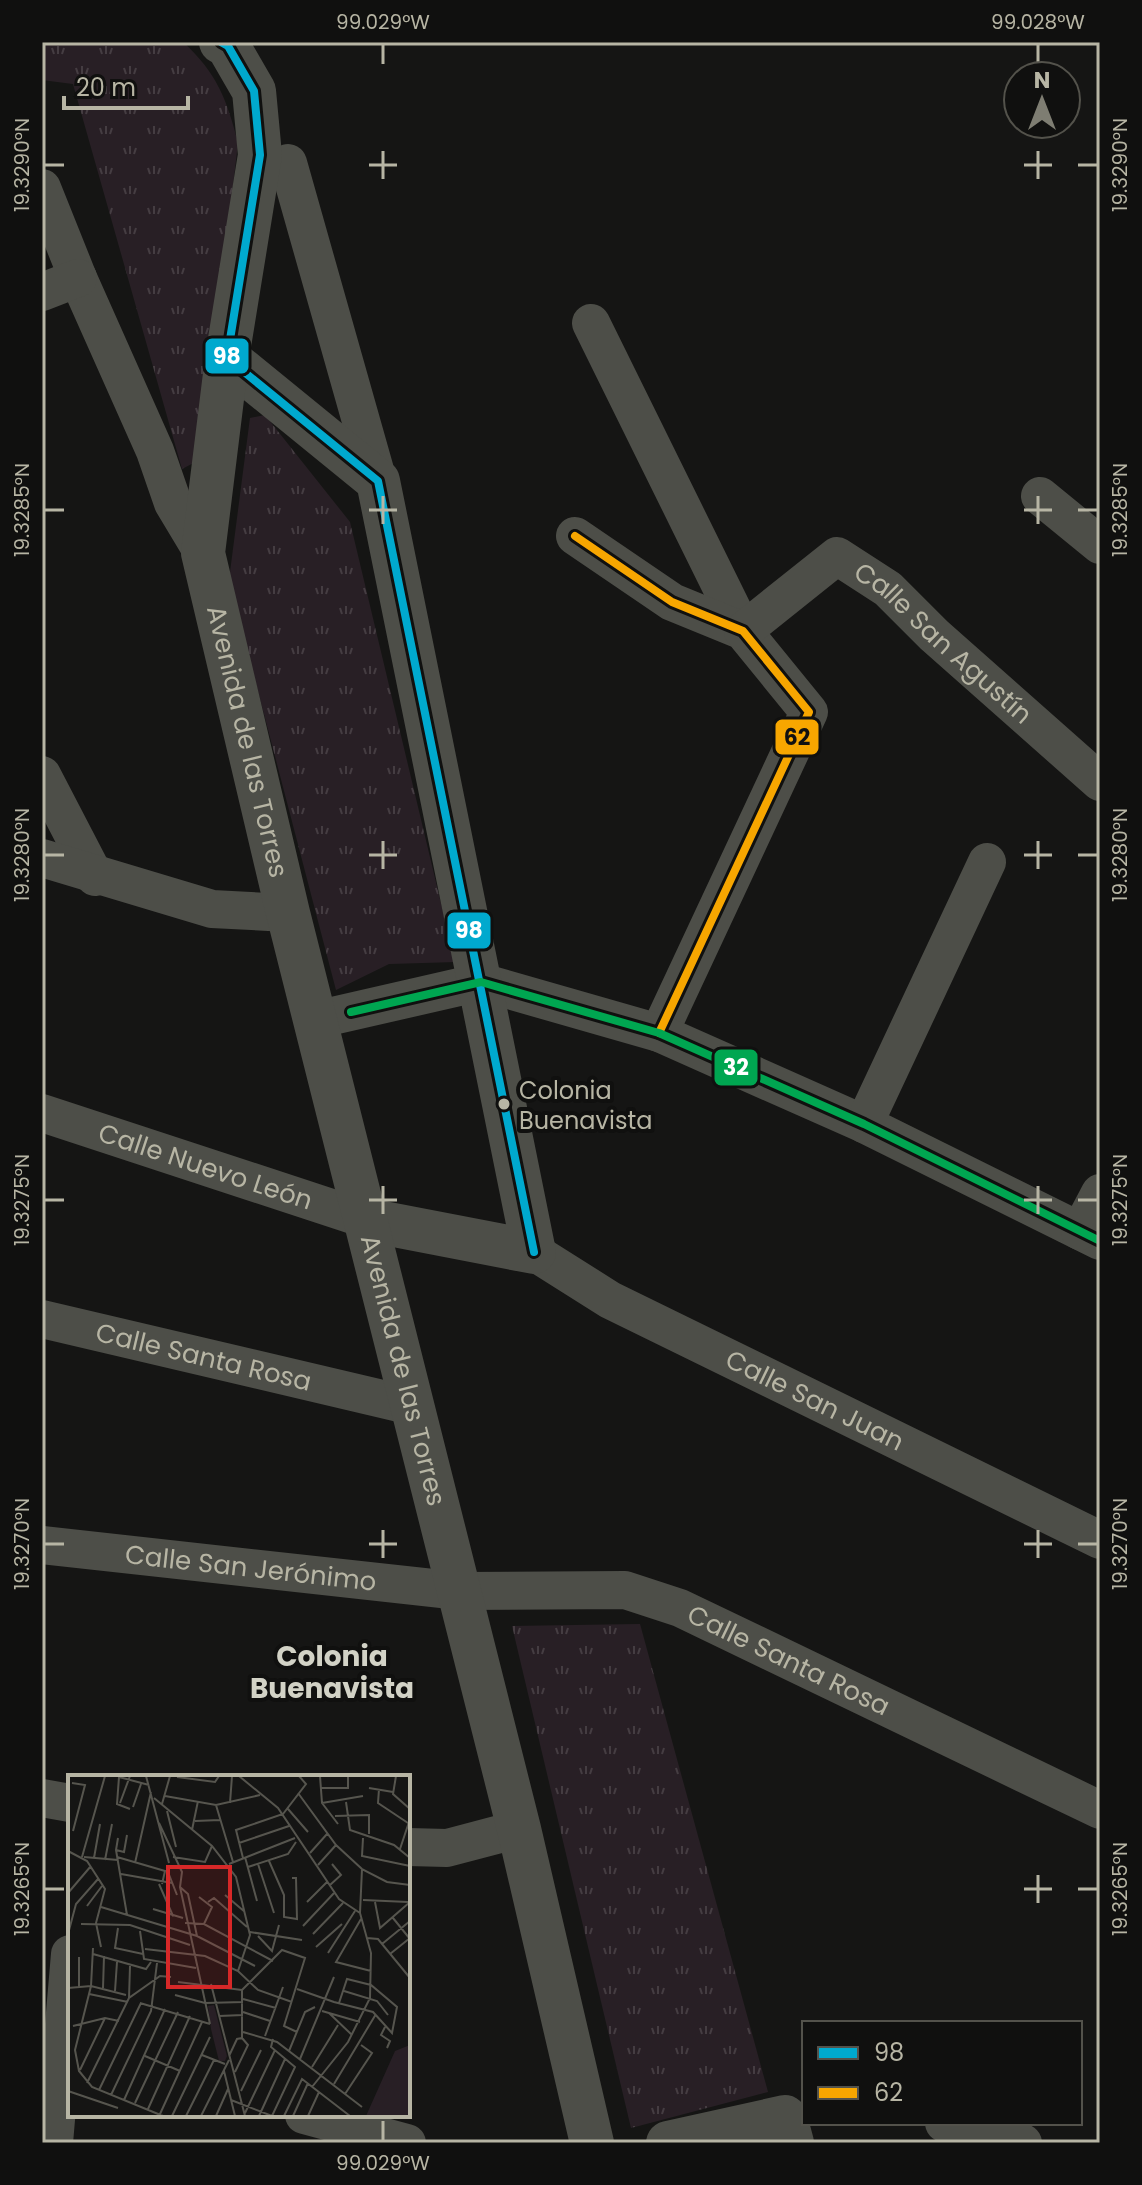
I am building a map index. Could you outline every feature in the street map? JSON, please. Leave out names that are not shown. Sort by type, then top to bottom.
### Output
[{"type":"street","name":"Avenida de las Torres","points":[[203,553],[227,358],[260,155],[254,91],[228,46],[221,42]]},
{"type":"street","points":[[288,163],[378,481],[534,1252],[368,1220]]},
{"type":"street","name":"Avenida de las Torres","points":[[42,188],[78,278],[155,451],[173,503],[203,553],[288,913],[368,1220],[519,1829],[592,2143]]},
{"type":"street","points":[[42,292],[78,278]]},
{"type":"street","points":[[591,323],[743,631],[809,712],[659,1033]]},
{"type":"street","points":[[227,358],[378,481]]},
{"type":"street","points":[[1040,496],[1100,545]]},
{"type":"street","points":[[575,536],[672,602],[743,631]]},
{"type":"street","name":"Calle San Agustín","points":[[743,631],[837,556],[888,589],[1100,782]]},
{"type":"street","points":[[42,775],[95,877]]},
{"type":"street","points":[[42,858],[95,877],[212,909],[288,913]]},
{"type":"street","points":[[864,1124],[987,862]]},
{"type":"street","points":[[315,1020],[481,982],[659,1033],[864,1124],[1090,1236],[1100,1193]]},
{"type":"street","name":"Calle Nuevo León","points":[[42,1113],[368,1220]]},
{"type":"street","name":"Calle San Juan","points":[[534,1252],[610,1300],[1100,1540]]},
{"type":"street","name":"Calle Santa Rosa","points":[[42,1319],[412,1406]]},
{"type":"street","name":"Calle San Jerónimo","points":[[42,1545],[460,1591]]},
{"type":"street","name":"Calle Santa Rosa","points":[[460,1591],[625,1590],[666,1604],[1100,1810]]},
{"type":"street","points":[[42,1798],[68,1803]]},
{"type":"street","points":[[410,1847],[447,1848],[519,1829]]},
{"type":"street","points":[[54,2143],[59,1976]]},
{"type":"street","points":[[311,2117],[407,2143]]},
{"type":"street","points":[[668,2143],[794,2125]]},
{"type":"street","points":[[952,2125],[1023,2143]]},
{"type":"green space","points":[[42,42],[183,42],[212,76],[230,113],[238,143],[201,459],[182,469],[73,84],[42,80]]},
{"type":"green space","points":[[265,415],[350,522],[455,962],[389,964],[336,990],[229,580],[250,418]]},
{"type":"green space","points":[[640,1624],[768,2092],[631,2128],[512,1626]]},
{"type":"transit line","name":"98","points":[[221,42],[228,46],[254,91],[260,155],[227,358],[378,481],[534,1252]]},
{"type":"transit line","name":"62","points":[[575,536],[672,602],[743,631],[809,712],[659,1033]]},
{"type":"transit line","name":"32","points":[[351,1012],[481,982],[659,1033],[864,1124],[1100,1241]]},
{"type":"place","name":"Colonia Buenavista","points":[[504,1104]]},
{"type":"district","name":"Colonia Buenavista","points":[[332,1672]]}]
